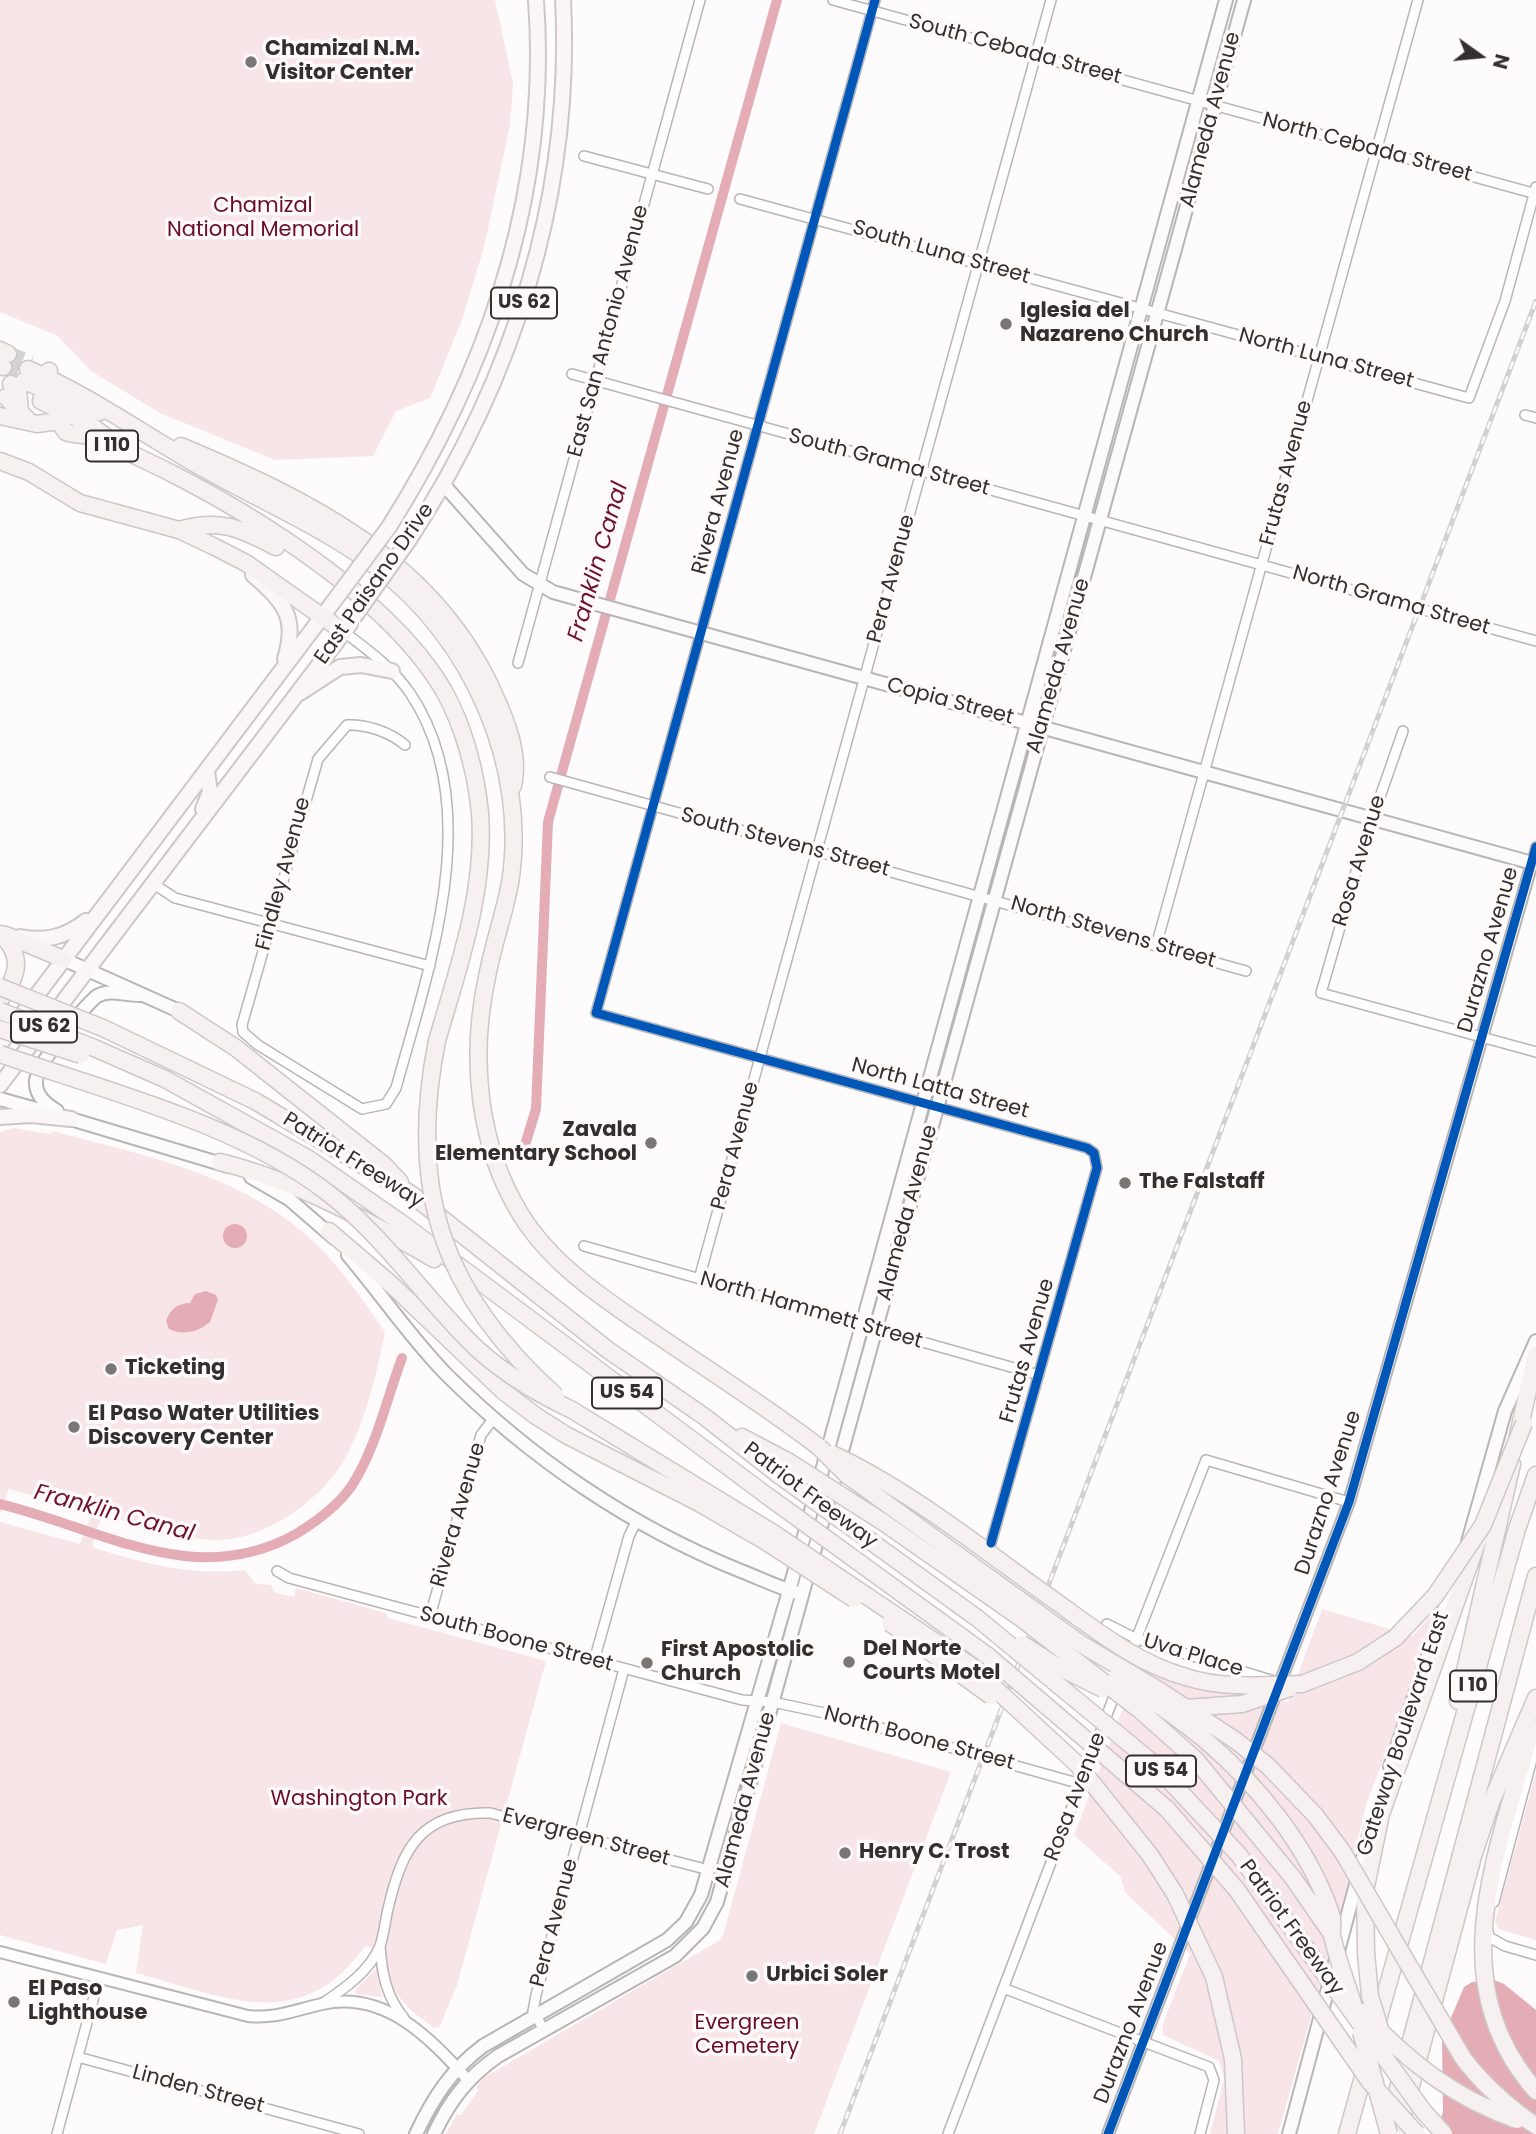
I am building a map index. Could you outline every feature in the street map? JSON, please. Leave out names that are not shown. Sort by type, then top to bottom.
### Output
[{"type":"highway","name":"I 110","points":[[45,380],[102,412],[120,416]]},
{"type":"highway","name":"I 110","points":[[11,384],[45,380],[93,393],[120,416]]},
{"type":"highway","points":[[45,380],[40,397],[44,403],[94,426],[123,451]]},
{"type":"highway","name":"I 110","points":[[11,384],[58,421],[66,432],[92,437],[194,486],[320,566]]},
{"type":"highway","points":[[120,416],[148,433],[205,456],[336,522],[388,557],[421,585],[464,639],[500,709],[515,757],[509,802],[513,832],[510,879],[481,1004],[477,1071],[488,1129],[507,1189],[521,1215],[565,1267],[612,1305],[790,1425],[819,1447],[847,1475],[1081,1644],[1235,1740],[1276,1773],[1315,1815],[1342,1851],[1479,2079],[1536,2126]]},
{"type":"highway","points":[[1,461],[51,484],[80,503],[179,530],[231,556],[344,632]]},
{"type":"highway","points":[[179,530],[202,523],[217,523],[238,529],[320,566],[359,593],[395,627],[426,664],[445,693],[459,724],[475,782],[480,852],[475,898],[437,1041],[425,1133],[432,1196],[448,1252],[480,1314],[508,1350],[572,1410]]},
{"type":"highway","points":[[1,933],[63,959]]},
{"type":"highway","points":[[0,1000],[15,976],[18,964],[11,944],[1,933]]},
{"type":"highway","points":[[0,980],[51,1006]]},
{"type":"highway","name":"US 54","points":[[0,987],[51,1006]]},
{"type":"highway","name":"Patriot Freeway","points":[[51,1006],[255,1101],[411,1194],[608,1350],[705,1417],[776,1473],[977,1618],[1154,1764],[1239,1855],[1424,2112],[1444,2134]]},
{"type":"highway","points":[[0,1011],[86,1051]]},
{"type":"highway","points":[[179,1012],[236,1048],[384,1165],[411,1194]]},
{"type":"highway","points":[[0,1029],[86,1051]]},
{"type":"highway","name":"Patriot Freeway","points":[[86,1051],[184,1090],[309,1158],[400,1222],[488,1290],[988,1656],[1132,1776],[1197,1841],[1237,1890],[1370,2082],[1417,2134]]},
{"type":"highway","points":[[0,1054],[205,1126],[285,1165],[327,1192],[362,1223],[468,1340],[499,1368],[537,1394],[572,1410],[1059,1726],[1090,1741]]},
{"type":"highway","points":[[220,1162],[281,1180],[353,1213],[488,1290]]},
{"type":"highway","points":[[329,1231],[392,1285],[503,1391],[536,1416],[566,1435],[768,1536],[886,1619],[1029,1727],[1050,1739]]},
{"type":"highway","points":[[1429,1841],[1439,1771],[1476,1630],[1536,1355]]},
{"type":"highway","points":[[1408,2134],[1370,1996],[1365,1935],[1367,1880],[1381,1814],[1397,1764],[1483,1525],[1536,1394]]},
{"type":"highway","points":[[705,1417],[789,1462],[883,1522],[1011,1612],[1141,1711],[1196,1760],[1293,1878],[1331,1933],[1387,2134]]},
{"type":"highway","points":[[819,1447],[853,1464],[955,1530],[1145,1662],[1212,1683],[1302,1684]]},
{"type":"highway","name":"I 10","points":[[1347,2134],[1517,1529],[1536,1475]]},
{"type":"highway","points":[[977,1618],[1075,1676],[1105,1690],[1176,1708],[1242,1704],[1358,1662],[1395,1638],[1435,1596],[1483,1525]]},
{"type":"highway","name":"I 10","points":[[1451,1909],[1536,1576]]},
{"type":"highway","points":[[1081,1644],[1106,1668],[1203,1738],[1250,1783],[1303,1854],[1333,1918],[1331,1933]]},
{"type":"highway","points":[[973,1668],[1077,1764],[1150,1855],[1175,1894],[1214,1977],[1233,2059],[1236,2134]]},
{"type":"highway","points":[[1398,2134],[1451,1909],[1492,1800],[1536,1698]]},
{"type":"highway","points":[[1536,1713],[1488,1887],[1481,1952],[1498,2027],[1516,2064],[1536,2091]]},
{"type":"highway","points":[[1336,2134],[1379,1983],[1402,1934]]},
{"type":"highway","points":[[1387,2134],[1423,1989],[1443,1937]]},
{"type":"highway","points":[[1311,1955],[1398,2051],[1471,2099],[1536,2126]]},
{"type":"highway","points":[[1370,2082],[1408,2134]]},
{"type":"main road","name":"East Paisano Drive","points":[[0,1044],[388,527],[448,426],[498,304],[521,218],[537,112],[536,0]]},
{"type":"main road","name":"East Paisano Drive","points":[[0,1085],[344,632],[444,485],[475,426],[502,364],[538,252],[553,180],[563,89],[563,0]]},
{"type":"main road","name":"Alameda Avenue","points":[[416,2134],[438,2090],[457,2068],[483,2046],[673,1935],[692,1914],[709,1870],[789,1591],[1226,0]]},
{"type":"main road","name":"Alameda Avenue","points":[[434,2134],[451,2101],[468,2080],[498,2056],[675,1956],[703,1928],[720,1894],[805,1595],[1244,0]]},
{"type":"main road","points":[[444,485],[436,470],[449,443],[448,426]]},
{"type":"main road","name":"Copia Street","points":[[444,485],[523,574],[540,587],[701,634],[1534,863]]},
{"type":"main road","points":[[231,556],[286,609],[290,632],[282,669]]},
{"type":"main road","points":[[296,695],[317,685],[328,673],[340,667],[361,665],[391,671]]},
{"type":"main road","points":[[196,826],[210,792],[207,771]]},
{"type":"main road","points":[[1,933],[48,939],[70,932],[95,914]]},
{"type":"main road","points":[[63,959],[179,1012]]},
{"type":"main road","points":[[71,1119],[46,1104],[38,1093],[36,1076],[44,1062],[97,996],[108,991],[126,996],[142,995]]},
{"type":"main road","points":[[0,1099],[220,1162],[271,1188],[329,1231],[418,1343],[494,1418],[582,1486],[636,1520],[721,1563],[805,1595]]},
{"type":"main road","points":[[0,1117],[30,1115],[71,1119]]},
{"type":"main road","name":"Gateway Boulevard East","points":[[1289,2134],[1377,1808],[1469,1536],[1505,1412],[1536,1340]]},
{"type":"street","name":"East San Antonio Avenue","points":[[518,663],[700,0]]},
{"type":"street","name":"South Cebada Street","points":[[832,0],[1198,101]]},
{"type":"street","name":"Rivera Avenue","points":[[596,1013],[875,0]]},
{"type":"street","name":"Pera Avenue","points":[[699,1279],[1051,0]]},
{"type":"street","name":"Frutas Avenue","points":[[1156,946],[1418,0]]},
{"type":"street","name":"North Cebada Street","points":[[1198,101],[1535,192]]},
{"type":"street","points":[[584,156],[708,190]]},
{"type":"street","name":"North Luna Street","points":[[1141,309],[1469,398],[1505,301],[1535,192]]},
{"type":"street","name":"South Luna Street","points":[[740,199],[1141,309]]},
{"type":"street","name":"South Grama Street","points":[[572,374],[1084,516]]},
{"type":"street","points":[[1525,415],[1536,418]]},
{"type":"street","name":"North Grama Street","points":[[1084,516],[1536,641]]},
{"type":"street","points":[[152,883],[175,898],[430,966],[444,889],[447,813],[444,776],[422,714],[391,671],[344,632]]},
{"type":"street","name":"Findley Avenue","points":[[405,744],[395,736],[361,726],[347,725],[324,750],[312,772],[242,1025],[243,1032],[258,1045],[357,1107],[369,1110],[386,1104],[396,1088],[430,966]]},
{"type":"street","name":"Rosa Avenue","points":[[1403,731],[1373,819],[1321,993],[1483,1038]]},
{"type":"street","name":"South Stevens Street","points":[[550,777],[981,895]]},
{"type":"street","name":"Durazno Avenue","points":[[1108,2134],[1349,1502],[1534,863],[1536,847]]},
{"type":"street","name":"North Stevens Street","points":[[981,895],[1246,971]]},
{"type":"street","name":"North Latta Street","points":[[596,1013],[924,1101],[1087,1148],[1094,1153],[1097,1168]]},
{"type":"street","points":[[1483,1038],[1536,1052]]},
{"type":"street","name":"Frutas Avenue","points":[[991,1543],[1097,1168]]},
{"type":"street","name":"North Hammett Street","points":[[584,1246],[1039,1375]]},
{"type":"street","name":"Rivera Avenue","points":[[430,1616],[481,1435],[494,1418]]},
{"type":"street","name":"Rosa Avenue","points":[[948,2134],[1206,1460],[1349,1502]]},
{"type":"street","points":[[594,1661],[636,1520]]},
{"type":"street","name":"South Boone Street","points":[[277,1571],[289,1578],[756,1702]]},
{"type":"street","name":"Uva Place","points":[[1107,1625],[1136,1639],[1280,1683]]},
{"type":"street","name":"Pera Avenue","points":[[536,2015],[533,2008],[536,1995],[624,1669]]},
{"type":"street","name":"North Boone Street","points":[[756,1702],[773,1702],[838,1716],[1081,1784]]},
{"type":"street","points":[[1536,1744],[1488,1933],[1489,1937],[1499,1944],[1536,1955]]},
{"type":"street","name":"Evergreen Street","points":[[404,2018],[390,2001],[381,1968],[380,1946],[399,1866],[407,1848],[433,1826],[460,1814],[490,1813],[709,1870]]},
{"type":"street","name":"Evergreen Street","points":[[322,2004],[355,1979],[380,1946]]},
{"type":"street","points":[[0,1952],[248,2016],[281,2017],[322,2004],[369,2005],[404,2018],[422,2031],[468,2080]]},
{"type":"street","points":[[57,2134],[99,1978]]},
{"type":"street","points":[[1003,1988],[1209,2067],[1214,2074],[1200,2134]]},
{"type":"street","points":[[536,2015],[544,2030]]},
{"type":"street","name":"Linden Street","points":[[78,2057],[359,2134]]},
{"type":"green space","name":"Chamizal National Memorial","points":[[0,0],[495,0],[513,83],[510,125],[484,247],[462,320],[430,398],[396,411],[373,456],[275,460],[160,413],[91,371],[58,336],[0,312]]},
{"type":"green space","name":"Washington Park","points":[[13,1128],[50,1134],[53,1131],[152,1158],[217,1180],[247,1195],[276,1212],[316,1244],[348,1280],[385,1332],[365,1411],[354,1441],[337,1471],[308,1502],[272,1526],[232,1539],[199,1539],[172,1534],[103,1515],[94,1533],[94,1548],[150,1564],[186,1570],[245,1570],[256,1584],[271,1585],[275,1593],[294,1597],[296,1588],[386,1613],[388,1618],[546,1661],[457,1985],[440,2026],[434,2028],[399,1997],[390,1978],[386,1952],[365,1946],[340,1974],[314,1992],[287,2001],[259,2002],[230,1999],[136,1973],[143,1925],[117,1930],[106,1964],[0,1935],[0,1522],[80,1544],[90,1519],[89,1511],[9,1489],[0,1514],[0,1132]]},
{"type":"green space","points":[[1322,1609],[1413,1636],[1431,1616],[1437,1618],[1366,1805],[1341,1909],[1278,2134],[1210,2134],[1224,2080],[1219,2061],[1163,2035],[1163,2024],[1190,1954],[1125,1892],[1121,1877],[1074,1835],[1143,1657],[1288,1702]]},
{"type":"green space","name":"Evergreen Cemetery","points":[[781,1723],[951,1772],[814,2134],[446,2134],[456,2115],[461,2115],[478,2091],[477,2086],[483,2078],[722,1939]]},
{"type":"green space","points":[[1536,1772],[1536,1940],[1499,1929],[1495,1922]]},
{"type":"green space","points":[[377,1968],[382,1997],[355,1994],[356,1989]]},
{"type":"shaded area","points":[[235,1224],[244,1227],[247,1236],[244,1245],[235,1248],[226,1245],[223,1236],[226,1227]]},
{"type":"shaded area","points":[[206,1291],[216,1295],[218,1300],[210,1322],[190,1332],[169,1329],[166,1321],[172,1310],[190,1303],[195,1294]]},
{"type":"shaded area","points":[[1494,1980],[1504,1984],[1536,2010],[1536,2134],[1437,2134],[1443,2111],[1442,2039],[1464,1987],[1472,1982]]},
{"type":"waterway","name":"Franklin Canal","points":[[525,1145],[536,1109],[548,822],[777,0]]},
{"type":"waterway","name":"Franklin Canal","points":[[0,1504],[111,1539],[184,1556],[221,1557],[258,1550],[296,1534],[313,1523],[330,1510],[352,1486],[371,1448],[402,1358]]},
{"type":"tunnel","points":[[8,354],[31,363]]},
{"type":"tunnel","points":[[3,367],[26,376]]},
{"type":"railway","points":[[840,2134],[1536,301]]},
{"type":"cycle path","points":[[875,0],[596,1013],[1087,1148],[1094,1153],[1097,1168],[991,1543]]},
{"type":"cycle path","points":[[1108,2134],[1349,1502],[1536,847]]},
{"type":"place","name":"Chamizal N.M. Visitor Center","points":[[251,62]]},
{"type":"place","name":"Iglesia del Nazareno Church","points":[[1006,324]]},
{"type":"place","name":"Zavala Elementary School","points":[[651,1143]]},
{"type":"place","name":"The Falstaff","points":[[1125,1183]]},
{"type":"place","name":"Ticketing","points":[[111,1369]]},
{"type":"place","name":"El Paso Water Utilities Discovery Center","points":[[74,1427]]},
{"type":"place","name":"Del Norte Courts Motel","points":[[849,1662]]},
{"type":"place","name":"First Apostolic Church","points":[[647,1663]]},
{"type":"place","name":"Henry C. Trost","points":[[845,1853]]},
{"type":"place","name":"Urbici Soler","points":[[752,1976]]},
{"type":"place","name":"El Paso Lighthouse","points":[[14,2002]]}]
